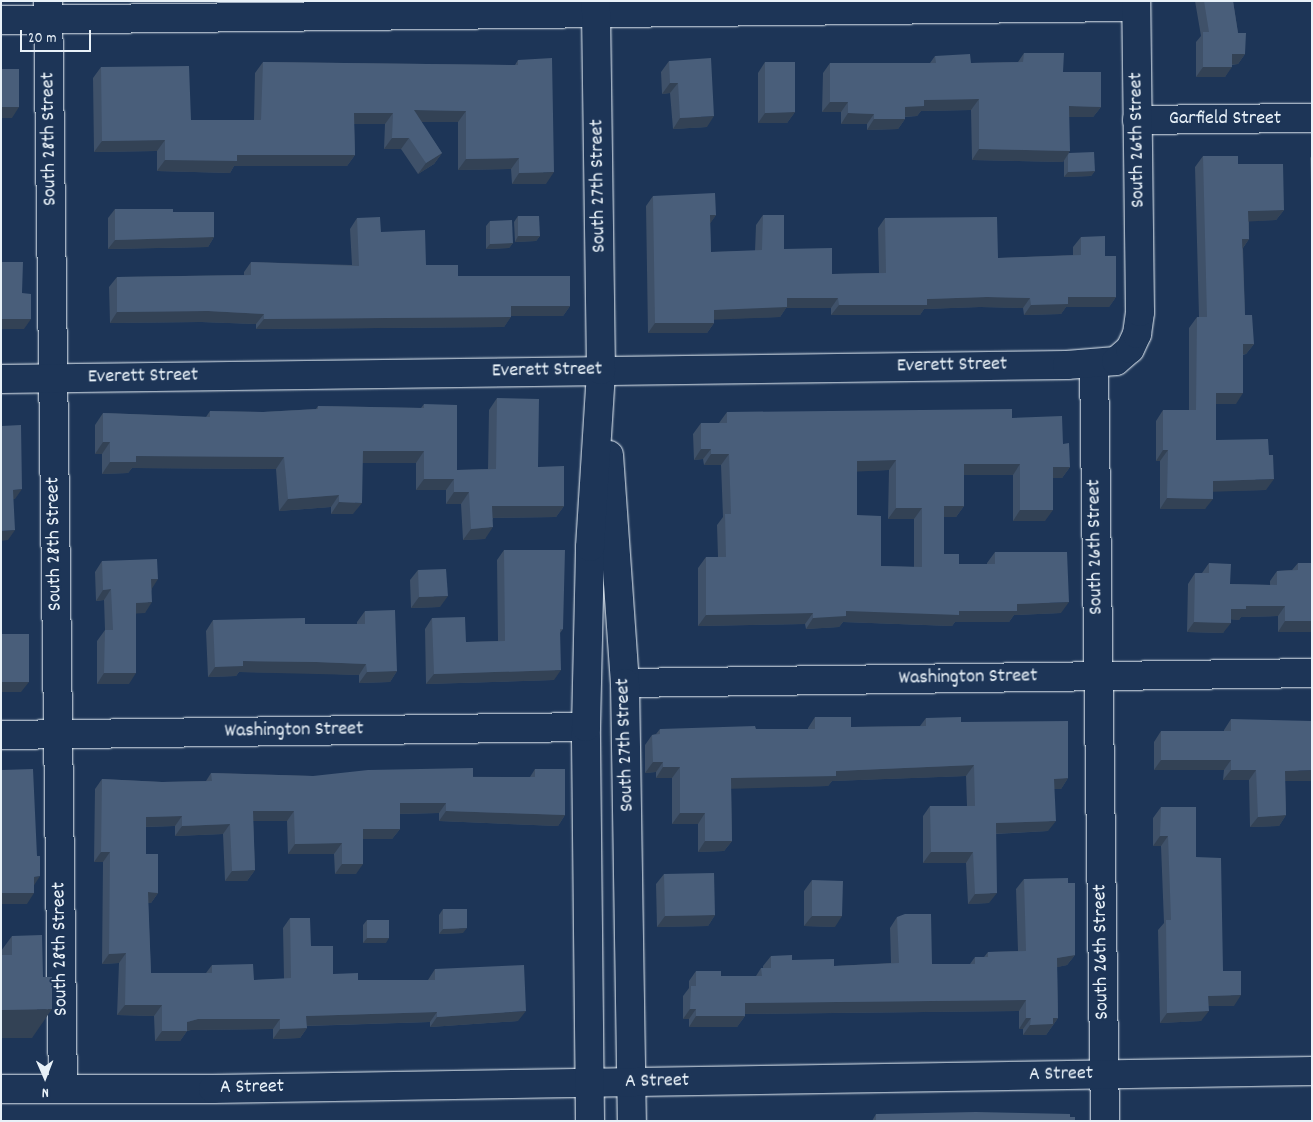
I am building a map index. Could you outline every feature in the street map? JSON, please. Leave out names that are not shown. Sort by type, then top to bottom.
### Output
[{"type":"street","points":[[1,20],[48,10],[1136,4]]},
{"type":"street","name":"South 26th Street","points":[[1104,1121],[1094,364],[1116,361],[1130,349],[1137,334],[1136,4]]},
{"type":"street","name":"South 27th Street","points":[[590,1121],[586,727],[590,547],[601,370],[596,7]]},
{"type":"street","name":"South 28th Street","points":[[48,10],[63,1088]]},
{"type":"street","name":"Garfield Street","points":[[1137,120],[1312,118]]},
{"type":"street","name":"Everett Street","points":[[1,378],[1094,364]]},
{"type":"street","name":"South 27th Street","points":[[601,370],[618,546],[624,683],[632,1121]]},
{"type":"street","name":"Washington Street","points":[[624,683],[1312,673]]},
{"type":"street","name":"Washington Street","points":[[1,734],[586,727]]},
{"type":"street","name":"A Street","points":[[1,1089],[590,1083],[1312,1071]]},
{"type":"building","points":[[1204,1],[1233,1],[1238,33],[1246,33],[1245,54],[1232,54],[1232,67],[1203,67],[1203,32],[1209,32]]},
{"type":"building","points":[[1024,53],[1064,53],[1063,72],[1101,72],[1101,107],[1069,106],[1070,151],[979,149],[979,99],[924,100],[924,106],[905,107],[905,119],[874,119],[874,114],[848,113],[848,102],[830,102],[830,63],[936,63],[935,56],[970,54],[971,63],[1023,62]]},
{"type":"building","points":[[552,58],[554,172],[519,173],[519,158],[466,159],[466,111],[414,110],[442,153],[426,163],[409,138],[392,138],[393,113],[354,113],[355,155],[237,155],[237,161],[165,160],[165,140],[102,141],[101,67],[189,66],[191,120],[261,120],[263,62],[518,65],[518,60]]},
{"type":"building","points":[[711,58],[714,116],[680,118],[678,83],[670,83],[669,61]]},
{"type":"building","points":[[765,62],[795,62],[795,112],[765,113]]},
{"type":"building","points":[[1,69],[19,69],[19,107],[1,107]]},
{"type":"building","points":[[1094,152],[1095,171],[1068,172],[1069,153]]},
{"type":"building","points":[[1203,156],[1238,156],[1238,164],[1283,164],[1284,210],[1248,211],[1249,239],[1242,239],[1245,315],[1252,315],[1254,344],[1243,344],[1243,393],[1216,393],[1216,440],[1268,439],[1269,455],[1273,455],[1274,479],[1213,481],[1213,499],[1167,498],[1168,450],[1163,450],[1163,410],[1196,410],[1197,317],[1207,317]]},
{"type":"building","points":[[715,193],[716,215],[710,215],[711,252],[762,250],[763,215],[784,215],[784,249],[832,248],[832,274],[886,273],[885,218],[997,217],[998,258],[1081,255],[1081,237],[1105,236],[1105,256],[1116,256],[1116,297],[1068,297],[1068,304],[1031,305],[1030,298],[927,299],[927,305],[839,305],[838,298],[787,298],[787,307],[714,310],[714,323],[655,323],[653,196]]},
{"type":"building","points":[[115,209],[173,209],[173,212],[214,212],[214,237],[115,240]]},
{"type":"building","points":[[518,216],[539,216],[540,236],[518,236]]},
{"type":"building","points":[[380,217],[381,232],[425,230],[426,265],[458,265],[458,276],[570,276],[570,306],[511,306],[511,317],[264,319],[264,314],[208,311],[117,312],[117,277],[251,275],[251,262],[359,266],[357,218]]},
{"type":"building","points":[[512,220],[513,243],[490,244],[490,221]]},
{"type":"building","points":[[1,262],[23,262],[22,293],[31,294],[31,319],[1,319]]},
{"type":"building","points":[[497,398],[539,399],[538,467],[564,466],[564,506],[492,506],[493,527],[471,529],[469,492],[454,492],[454,479],[424,479],[424,451],[363,451],[362,503],[339,502],[339,495],[288,499],[284,457],[136,456],[136,462],[110,462],[110,442],[103,442],[103,413],[210,417],[210,411],[263,412],[318,409],[318,406],[424,408],[424,404],[457,405],[457,470],[496,469]]},
{"type":"building","points":[[1012,409],[1012,418],[1062,416],[1063,444],[1069,443],[1070,467],[1053,467],[1053,510],[1020,510],[1020,464],[964,464],[964,506],[944,506],[944,554],[959,554],[959,564],[995,564],[995,552],[1067,552],[1069,602],[1017,604],[1017,611],[959,611],[959,615],[846,611],[846,616],[813,618],[813,613],[706,615],[706,557],[726,557],[725,514],[731,514],[729,454],[711,454],[711,449],[701,449],[701,423],[727,423],[727,412]],"holes":[[[896,460],[896,508],[922,508],[922,567],[881,566],[881,516],[857,515],[857,461]]]},
{"type":"building","points":[[21,425],[22,489],[13,490],[15,530],[1,531],[1,426]]},
{"type":"building","points":[[504,550],[565,550],[563,629],[560,629],[561,670],[434,674],[432,618],[465,617],[466,642],[505,641]]},
{"type":"building","points":[[157,559],[158,579],[151,579],[152,602],[136,603],[136,673],[104,673],[105,630],[113,630],[111,589],[103,590],[102,561]]},
{"type":"building","points":[[1209,563],[1231,564],[1230,584],[1277,585],[1277,571],[1298,570],[1298,563],[1312,563],[1312,621],[1285,621],[1285,606],[1246,606],[1246,609],[1231,609],[1231,623],[1194,622],[1195,573],[1209,573]]},
{"type":"building","points":[[446,569],[448,596],[419,597],[418,570]]},
{"type":"building","points":[[395,610],[397,671],[367,672],[366,664],[316,662],[243,661],[243,666],[215,667],[213,620],[305,618],[305,624],[365,624],[365,611]]},
{"type":"building","points":[[1,634],[29,634],[29,682],[1,682]]},
{"type":"building","points":[[815,717],[851,717],[851,727],[926,726],[926,718],[961,717],[961,722],[1068,721],[1068,778],[1054,779],[1056,821],[996,823],[997,893],[975,894],[973,852],[931,852],[930,806],[975,806],[974,765],[836,771],[836,776],[731,778],[732,841],[705,841],[705,813],[680,813],[680,767],[663,767],[663,762],[653,762],[652,735],[660,734],[660,729],[755,726],[756,729],[815,729]]},
{"type":"building","points":[[1231,719],[1312,721],[1312,770],[1285,771],[1286,815],[1258,817],[1256,770],[1231,770],[1231,760],[1161,760],[1161,731],[1231,731]]},
{"type":"building","points":[[473,768],[473,777],[535,777],[535,769],[565,769],[565,815],[446,811],[446,803],[400,803],[400,829],[363,829],[363,864],[342,864],[342,843],[295,844],[294,811],[253,811],[255,870],[232,871],[230,824],[182,826],[182,816],[146,817],[146,854],[158,854],[158,893],[148,892],[151,973],[212,973],[212,965],[253,964],[254,980],[291,978],[290,918],[310,918],[311,946],[333,946],[333,974],[358,973],[358,980],[435,980],[435,969],[524,965],[526,1011],[437,1017],[437,1012],[306,1016],[307,1028],[280,1029],[280,1019],[198,1019],[187,1022],[187,1031],[162,1031],[162,1005],[125,1005],[126,953],[109,954],[110,852],[101,852],[102,779],[162,782],[212,781],[211,773],[313,776],[368,770]]},
{"type":"building","points":[[33,769],[37,856],[40,856],[40,876],[34,877],[34,893],[1,893],[1,770]]},
{"type":"building","points":[[1161,807],[1196,807],[1196,857],[1221,858],[1223,971],[1241,971],[1241,995],[1208,996],[1209,1011],[1167,1013],[1166,920],[1171,920],[1168,836],[1160,836]]},
{"type":"building","points":[[714,873],[715,915],[665,916],[664,874]]},
{"type":"building","points":[[1068,878],[1068,883],[1075,883],[1075,955],[1057,958],[1058,1018],[1053,1018],[1053,1024],[1030,1025],[1031,1018],[1026,1018],[1026,1000],[745,1003],[745,1016],[696,1016],[696,1009],[690,1009],[691,986],[696,986],[696,971],[721,971],[721,976],[762,976],[761,968],[771,968],[771,956],[792,955],[792,960],[834,959],[834,966],[899,963],[897,917],[905,914],[931,914],[932,964],[975,964],[975,957],[988,957],[988,952],[1026,951],[1024,879]]},
{"type":"building","points":[[812,880],[843,881],[842,916],[812,916]]},
{"type":"building","points":[[443,909],[467,909],[467,928],[443,929]]},
{"type":"building","points":[[367,920],[389,920],[389,938],[367,938]]},
{"type":"building","points":[[42,935],[43,977],[52,977],[52,1009],[1,1010],[1,955],[12,955],[12,936]]},
{"type":"building","points":[[976,1112],[1070,1114],[1070,1117],[1075,1117],[1075,1121],[876,1121],[876,1114]]}]
